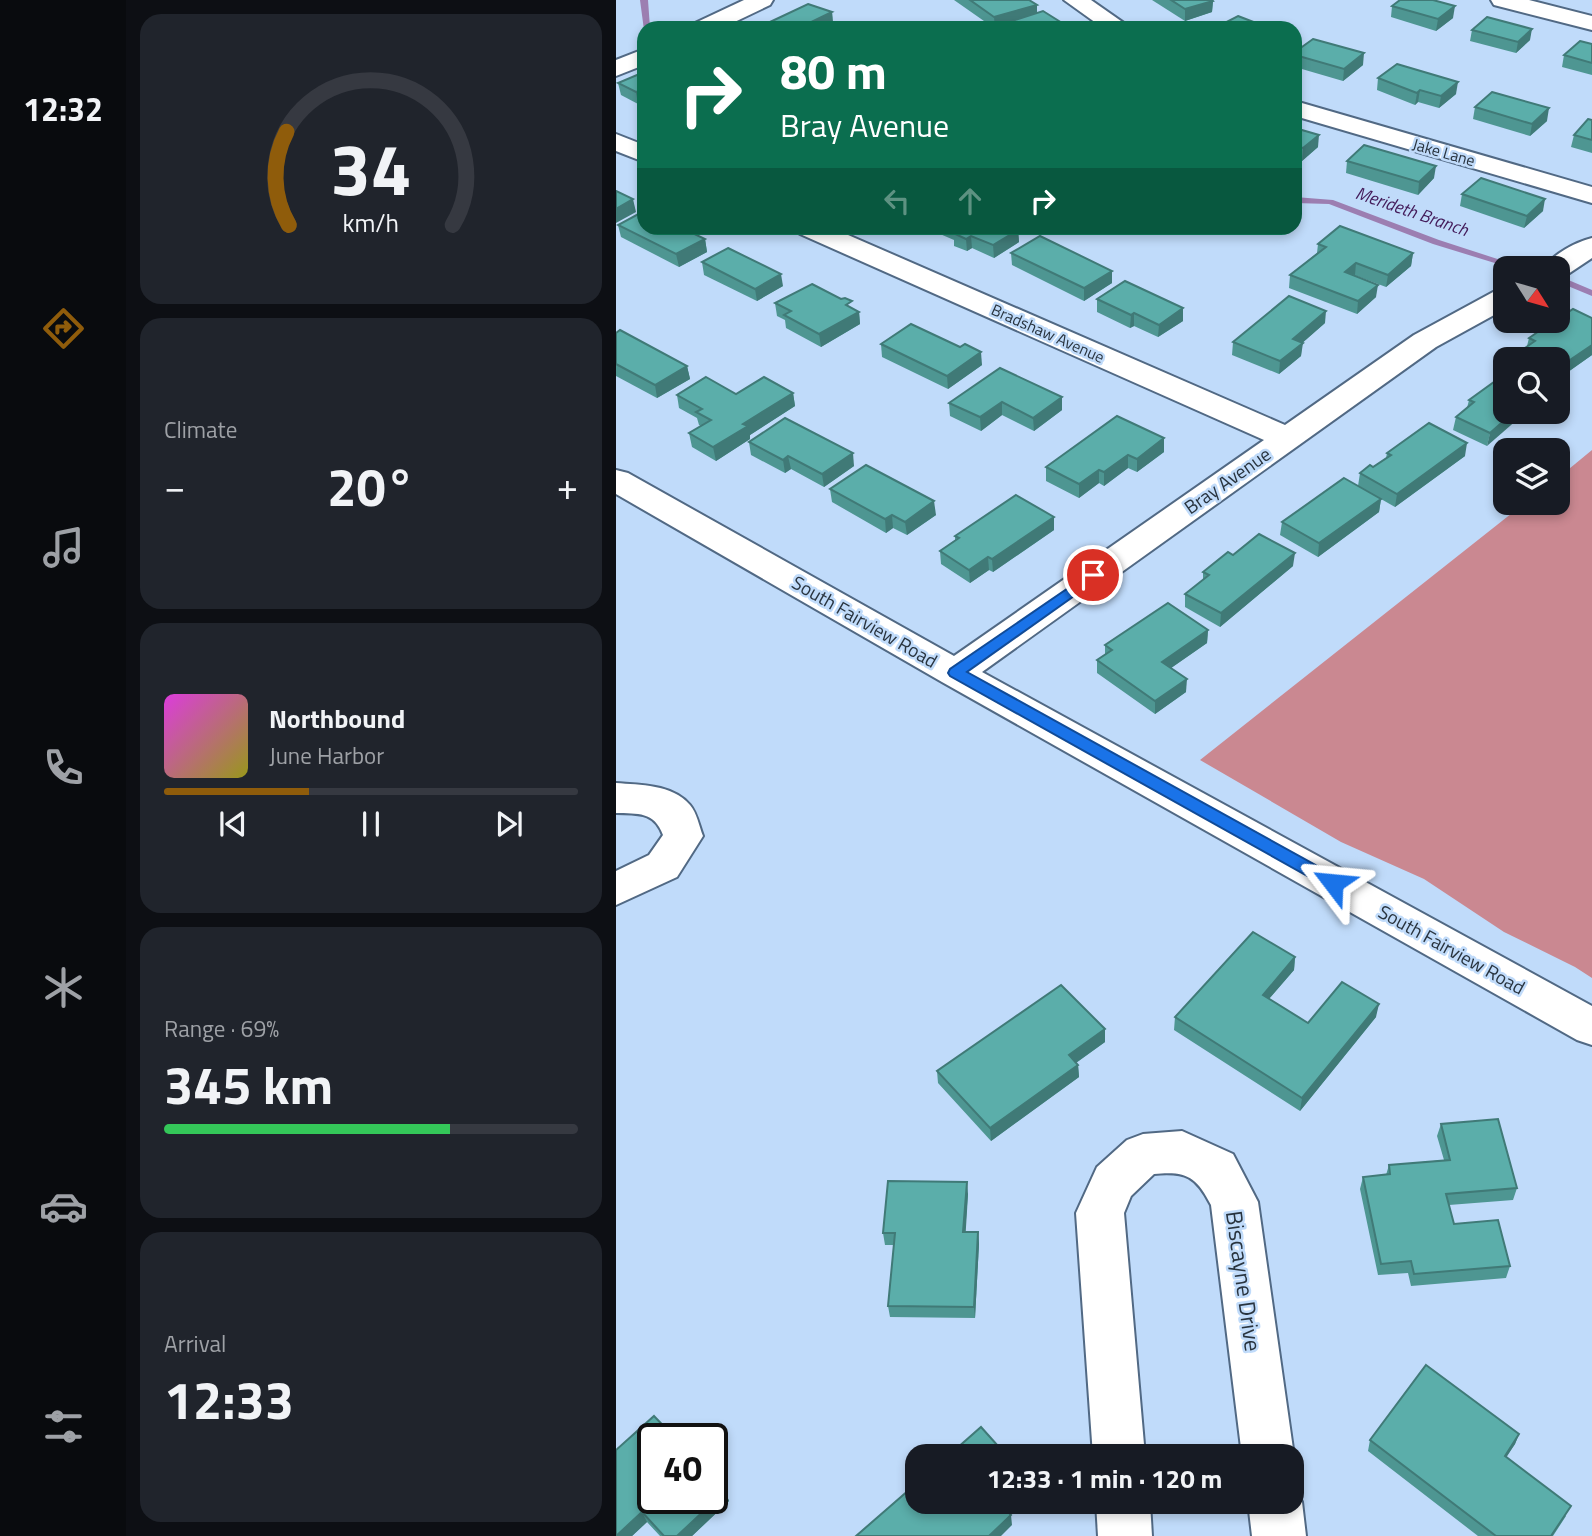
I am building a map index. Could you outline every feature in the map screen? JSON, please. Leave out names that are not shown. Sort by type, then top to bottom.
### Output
[{"type":"street","points":[[718,21],[762,0]]},
{"type":"street","points":[[1074,0],[1108,21]]},
{"type":"street","points":[[1502,0],[1592,23]]},
{"type":"street","points":[[616,69],[637,59]]},
{"type":"street","name":"Jake Lane","points":[[1302,110],[1592,195]]},
{"type":"street","points":[[616,142],[637,152]]},
{"type":"street","name":"Bradshaw Avenue","points":[[826,235],[1287,438]]},
{"type":"street","points":[[1570,260],[1592,246]]},
{"type":"street","name":"Bray Avenue","points":[[955,673],[1425,341],[1493,304]]},
{"type":"street","name":"South Fairview Road","points":[[616,480],[955,673],[1592,1027]]},
{"type":"street","points":[[616,798],[652,800],[676,814],[683,836],[663,866],[616,889]]},
{"type":"street","name":"Biscayne Drive","points":[[1118,1444],[1100,1213],[1114,1182],[1143,1154],[1182,1150],[1216,1169],[1234,1202],[1266,1444]]},
{"type":"street","points":[[1124,1514],[1125,1536]]},
{"type":"street","points":[[1276,1514],[1279,1536]]},
{"type":"shaded area","points":[[1592,450],[1592,978],[1504,932],[1424,879],[1341,842],[1200,760],[1510,515],[1570,515],[1570,468]]},
{"type":"building","points":[[970,0],[1029,0],[1037,5],[994,17]]},
{"type":"building","points":[[1171,0],[1212,0],[1213,1],[1185,9]]},
{"type":"building","points":[[1400,0],[1433,0],[1455,6],[1438,19],[1392,6]]},
{"type":"building","points":[[808,4],[832,12],[813,21],[772,21]]},
{"type":"building","points":[[1043,11],[1059,21],[1012,21]]},
{"type":"building","points":[[1238,16],[1251,21],[1228,21]]},
{"type":"building","points":[[1487,17],[1532,29],[1518,42],[1472,30]]},
{"type":"building","points":[[1313,39],[1364,53],[1344,69],[1302,57],[1302,47]]},
{"type":"building","points":[[1580,41],[1592,44],[1592,63],[1564,55]]},
{"type":"building","points":[[1397,64],[1458,82],[1441,96],[1420,90],[1417,93],[1378,78]]},
{"type":"building","points":[[637,75],[637,92],[636,92],[618,83]]},
{"type":"building","points":[[1492,92],[1549,108],[1532,124],[1475,107]]},
{"type":"building","points":[[1588,119],[1592,120],[1592,140],[1574,135]]},
{"type":"building","points":[[1302,130],[1319,135],[1303,148]]},
{"type":"building","points":[[1364,145],[1436,166],[1419,182],[1347,161]]},
{"type":"building","points":[[1481,178],[1545,199],[1527,216],[1462,194]]},
{"type":"building","points":[[616,191],[633,199],[616,209]]},
{"type":"building","points":[[637,215],[637,234],[618,225]]},
{"type":"building","points":[[1340,226],[1413,253],[1388,275],[1356,263],[1345,272],[1378,285],[1358,301],[1290,275],[1326,247],[1318,244]]},
{"type":"building","points":[[638,235],[697,235],[705,239],[676,254]]},
{"type":"building","points":[[957,235],[1010,235],[993,245],[971,236],[966,239]]},
{"type":"building","points":[[1040,236],[1112,271],[1084,288],[1011,253]]},
{"type":"building","points":[[728,248],[781,274],[755,289],[702,262]]},
{"type":"building","points":[[1125,281],[1183,308],[1159,325],[1097,299]]},
{"type":"building","points":[[812,284],[841,299],[852,301],[846,305],[859,312],[819,334],[784,315],[791,311],[775,303]]},
{"type":"building","points":[[1289,296],[1326,311],[1293,339],[1303,343],[1280,361],[1233,342]]},
{"type":"building","points":[[1573,309],[1592,318],[1592,345],[1570,360],[1570,347],[1526,347],[1535,341],[1529,338],[1536,333],[1570,333],[1570,311]]},
{"type":"building","points":[[911,324],[960,347],[965,344],[981,352],[947,376],[881,344]]},
{"type":"building","points":[[620,330],[687,366],[655,385],[616,364],[616,333]]},
{"type":"building","points":[[1000,368],[1062,397],[1033,418],[1002,402],[980,417],[949,403]]},
{"type":"building","points":[[706,377],[736,394],[764,377],[793,393],[743,424],[748,426],[713,447],[689,433],[711,420],[696,412],[702,409],[677,395]]},
{"type":"building","points":[[1493,383],[1493,424],[1500,424],[1490,433],[1456,417],[1474,402],[1469,400]]},
{"type":"building","points":[[1117,416],[1164,438],[1137,459],[1128,455],[1104,472],[1099,470],[1079,484],[1046,467]]},
{"type":"building","points":[[785,418],[853,453],[822,474],[788,456],[783,460],[749,442]]},
{"type":"building","points":[[1429,423],[1467,443],[1397,494],[1360,473],[1391,455],[1387,453]]},
{"type":"building","points":[[866,465],[934,501],[905,522],[892,515],[885,519],[830,489]]},
{"type":"building","points":[[1344,478],[1381,499],[1319,543],[1282,522]]},
{"type":"building","points":[[1016,495],[1054,517],[992,559],[988,557],[969,570],[940,551],[959,538],[955,536]]},
{"type":"building","points":[[1259,534],[1295,553],[1221,613],[1185,594],[1209,575],[1203,572],[1228,552],[1233,555]]},
{"type":"building","points":[[1168,603],[1208,630],[1162,662],[1187,679],[1155,701],[1097,660],[1112,650],[1105,645]]},
{"type":"building","points":[[1253,932],[1295,957],[1263,995],[1308,1023],[1342,982],[1379,1004],[1302,1098],[1175,1017]]},
{"type":"building","points":[[1061,985],[1105,1029],[1069,1055],[1078,1065],[990,1128],[937,1071]]},
{"type":"building","points":[[1498,1119],[1517,1188],[1446,1194],[1454,1224],[1498,1220],[1510,1266],[1414,1274],[1411,1261],[1381,1264],[1363,1177],[1390,1174],[1389,1165],[1450,1160],[1441,1124]]},
{"type":"building","points":[[888,1181],[967,1182],[963,1232],[978,1232],[974,1307],[888,1306],[895,1233],[883,1233]]},
{"type":"building","points":[[1426,1365],[1519,1434],[1505,1456],[1571,1506],[1551,1536],[1496,1536],[1370,1440]]},
{"type":"building","points":[[654,1416],[661,1423],[646,1423]]},
{"type":"building","points":[[981,1427],[996,1444],[962,1444]]},
{"type":"building","points":[[637,1431],[637,1514],[640,1514],[616,1536],[616,1450]]},
{"type":"building","points":[[905,1493],[905,1514],[1011,1515],[989,1536],[856,1536]]},
{"type":"building","points":[[644,1514],[700,1514],[677,1536],[664,1536]]},
{"type":"waterway","name":"Merideth Branch","points":[[644,0],[646,21]]},
{"type":"waterway","name":"Merideth Branch","points":[[1302,200],[1330,202],[1436,242],[1493,259]]},
{"type":"waterway","name":"Merideth Branch","points":[[1570,284],[1592,293]]},
{"type":"route","points":[[1093,575],[955,673],[1333,883]]}]
